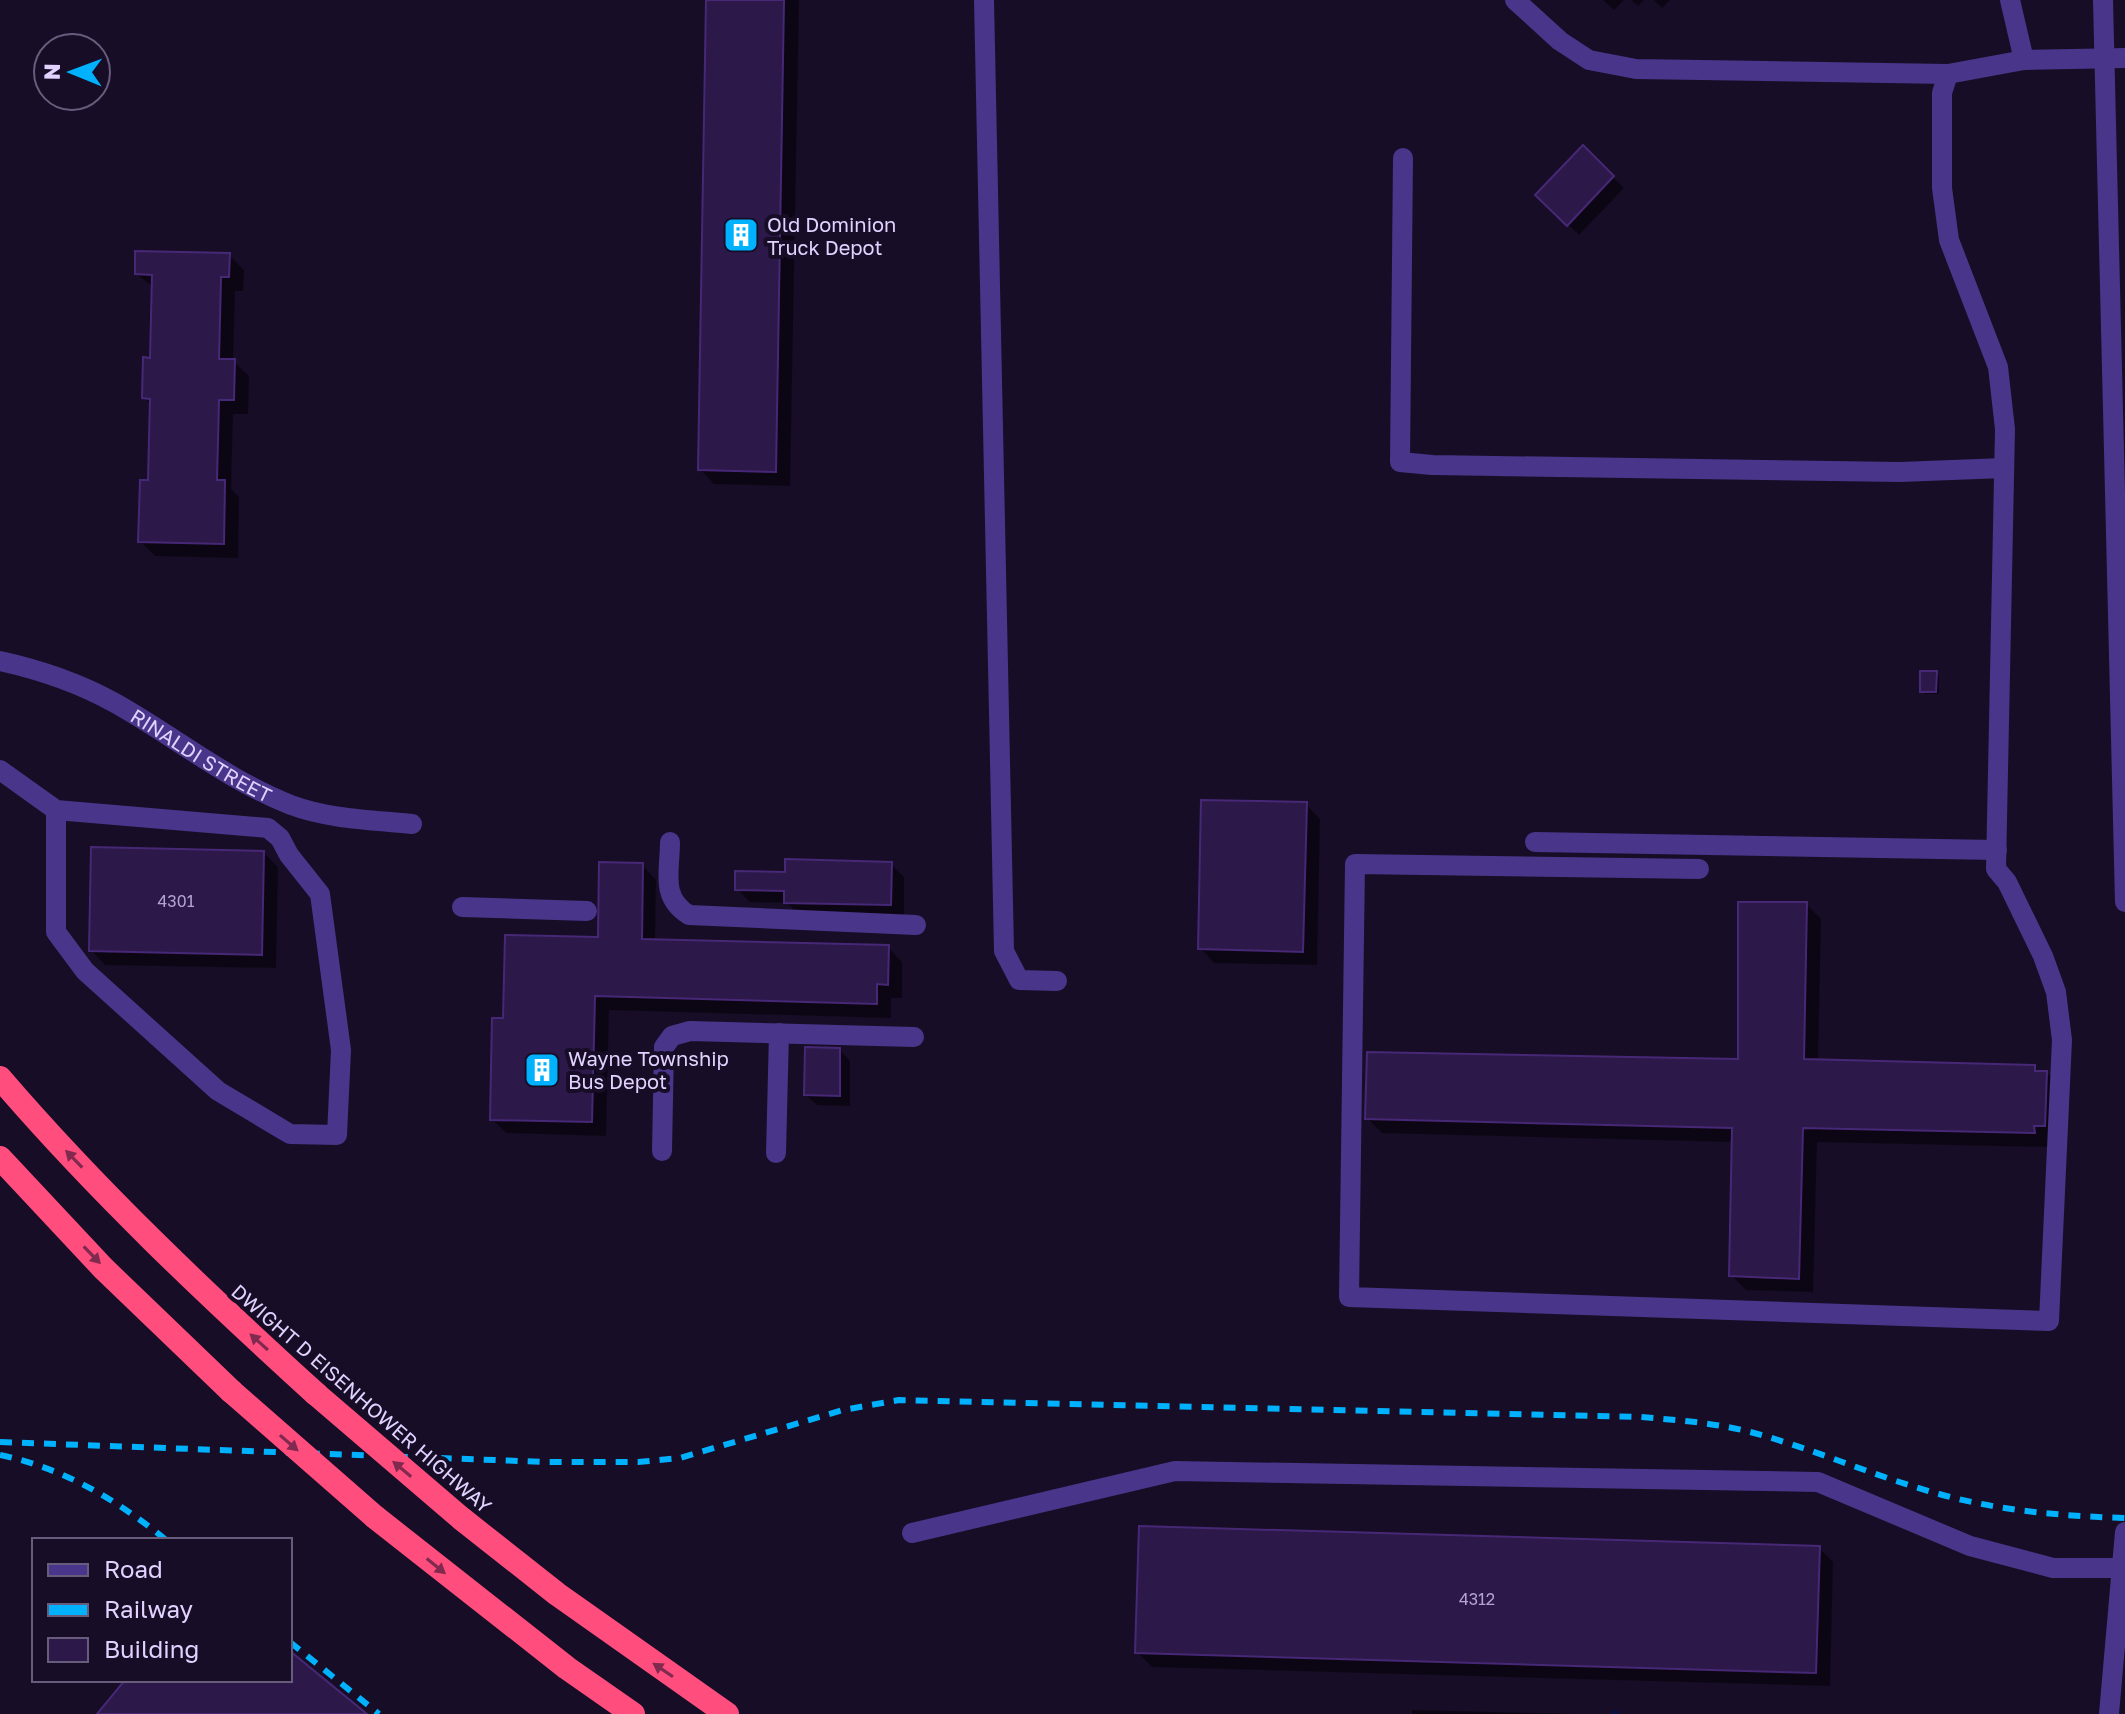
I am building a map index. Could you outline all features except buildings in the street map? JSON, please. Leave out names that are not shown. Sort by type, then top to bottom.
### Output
[{"type":"highway","name":"DWIGHT D EISENHOWER HIGHWAY","points":[[0,1078],[147,1235],[316,1394],[462,1519],[557,1594],[727,1714]]},
{"type":"highway","points":[[0,1158],[103,1268],[231,1391],[375,1517],[555,1659],[633,1714]]},
{"type":"street","points":[[984,0],[1004,951],[1019,980],[1057,981]]},
{"type":"street","points":[[1515,0],[1560,41],[1589,60],[1636,69],[1948,74],[2024,60],[2115,59]]},
{"type":"street","points":[[2010,0],[2024,60]]},
{"type":"street","points":[[2103,0],[2115,59],[2119,706],[2125,902]]},
{"type":"street","points":[[1699,869],[1355,864],[1349,1297],[2049,1321],[2062,1040],[2056,992],[2043,956],[2007,882],[1996,869],[2005,429],[1998,367],[1949,240],[1942,188],[1942,93],[1948,74]]},
{"type":"street","points":[[1403,158],[1400,462],[1900,472],[2004,468]]},
{"type":"street","name":"RINALDI STREET","points":[[0,661],[55,676],[102,696],[228,775],[284,802],[349,817],[412,824]]},
{"type":"street","points":[[0,770],[56,810],[268,828],[280,838],[289,855],[320,894],[341,1050],[337,1135],[290,1134],[218,1091],[85,971],[56,932],[56,810]]},
{"type":"street","points":[[268,828],[284,802]]},
{"type":"street","points":[[670,842],[669,895],[676,907],[689,915],[916,925]]},
{"type":"street","points":[[1535,842],[1997,850]]},
{"type":"street","points":[[462,907],[587,911]]},
{"type":"street","points":[[662,1151],[664,1047],[672,1036],[690,1031],[914,1037]]},
{"type":"street","points":[[776,1153],[779,1033]]},
{"type":"street","points":[[912,1533],[1175,1471],[1818,1482],[1970,1546],[2053,1568],[2122,1568]]},
{"type":"street","points":[[2109,1714],[2125,1532]]},
{"type":"railway","points":[[0,1442],[548,1462],[638,1462],[680,1458],[843,1410],[899,1400],[1640,1417],[1712,1424],[1754,1433],[1916,1487],[1985,1505],[2055,1514],[2125,1518]]},
{"type":"railway","points":[[0,1455],[45,1468],[88,1487],[128,1511],[163,1538]]},
{"type":"railway","points":[[292,1644],[379,1714]]},
{"type":"place","name":"Old Dominion Truck Depot","points":[[741,235]]},
{"type":"place","name":"Wayne Township Bus Depot","points":[[542,1070]]}]
